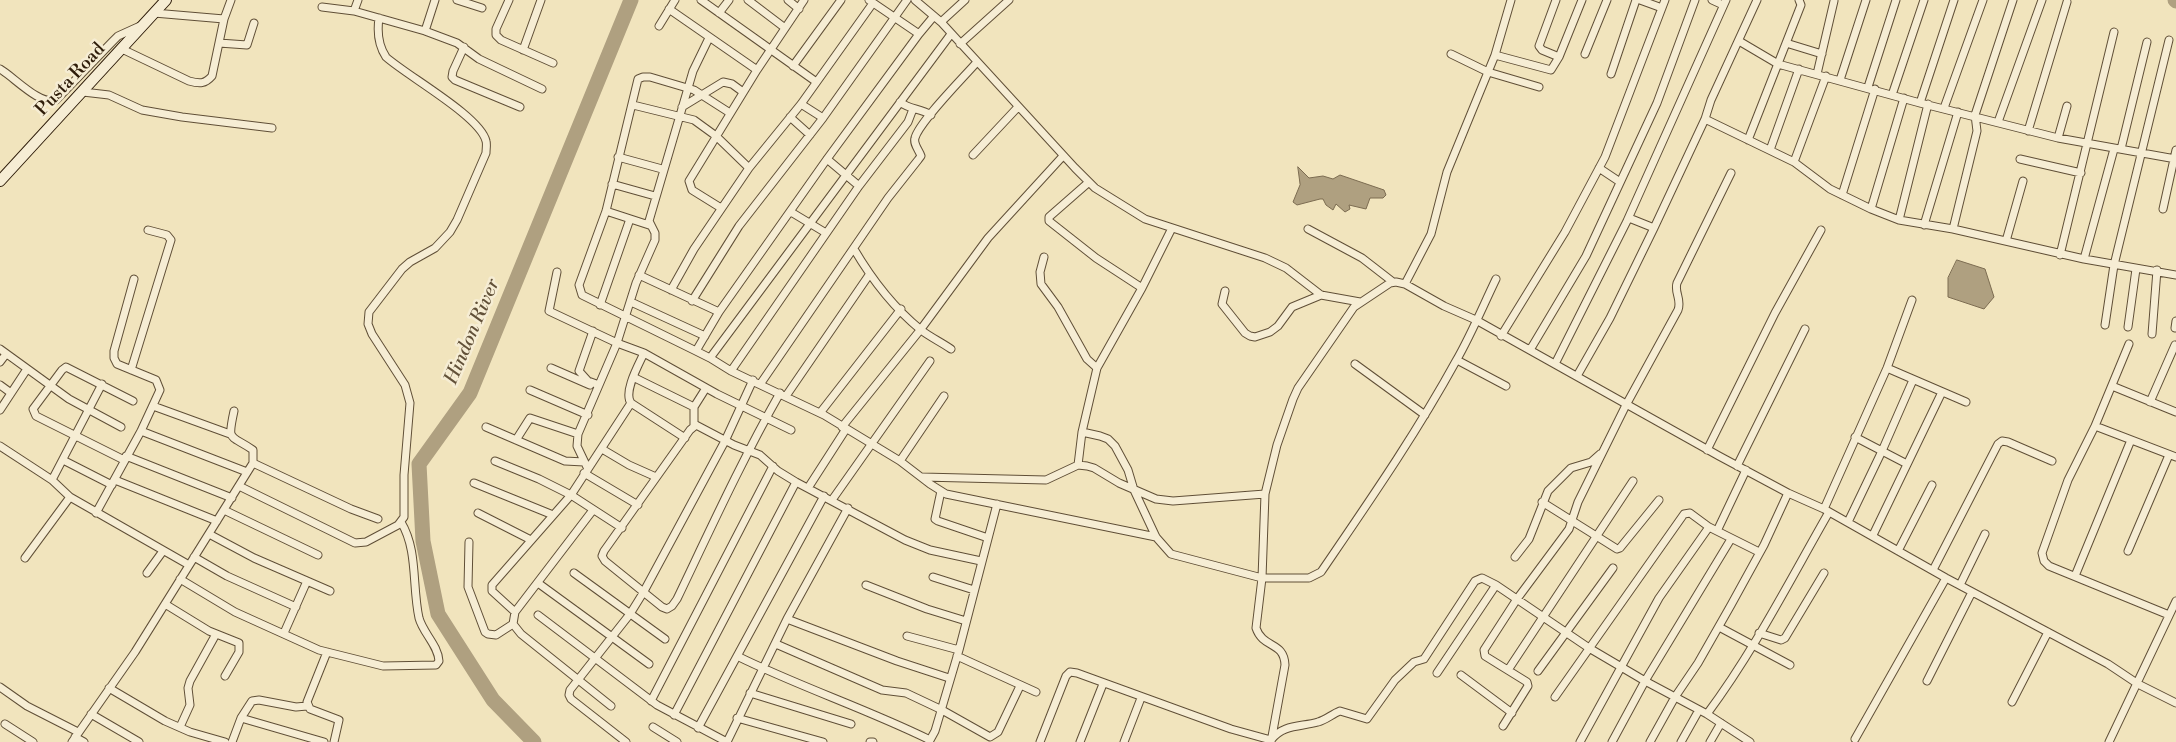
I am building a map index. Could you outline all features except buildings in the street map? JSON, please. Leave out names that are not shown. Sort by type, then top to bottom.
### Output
[{"type":"street","name":"Pusta Road","points":[[0,181],[166,0]]},
{"type":"street","points":[[122,49],[198,84],[207,82],[212,76],[224,19],[231,0]]},
{"type":"street","points":[[354,11],[358,0]]},
{"type":"street","points":[[424,31],[435,0]]},
{"type":"street","points":[[458,0],[482,8]]},
{"type":"street","points":[[509,0],[496,29],[496,35],[501,40],[553,62]]},
{"type":"street","points":[[523,50],[541,0]]},
{"type":"street","points":[[659,26],[675,0]]},
{"type":"street","points":[[701,0],[815,81]]},
{"type":"street","points":[[719,13],[729,0]]},
{"type":"street","points":[[748,0],[785,28]]},
{"type":"street","points":[[788,0],[799,9]]},
{"type":"street","points":[[721,208],[692,190],[689,186],[690,181],[756,70],[804,0]]},
{"type":"street","points":[[793,66],[841,0]]},
{"type":"street","points":[[692,301],[739,226],[823,118],[906,0]]},
{"type":"street","points":[[915,0],[941,22],[1089,182],[1134,214],[1265,258],[1286,268],[1321,295],[1360,302]]},
{"type":"street","points":[[941,22],[965,0]]},
{"type":"street","points":[[960,44],[1009,0]]},
{"type":"street","points":[[1405,284],[1431,234],[1447,172],[1496,55],[1511,0]]},
{"type":"street","points":[[1556,0],[1539,46],[1542,50],[1559,57]]},
{"type":"street","points":[[1496,55],[1551,70],[1559,57],[1582,0]]},
{"type":"street","points":[[1585,54],[1606,0]]},
{"type":"street","points":[[1611,74],[1636,0]]},
{"type":"street","points":[[1640,0],[1662,8]]},
{"type":"street","points":[[1502,336],[1565,232],[1599,168],[1620,120],[1665,0]]},
{"type":"street","points":[[1530,350],[1586,256],[1657,103],[1695,0]]},
{"type":"street","points":[[1555,364],[1629,218],[1725,3],[1712,0]]},
{"type":"street","points":[[1577,376],[1610,318],[1654,228],[1705,119],[1711,100],[1757,0]]},
{"type":"street","points":[[1748,140],[1801,5],[1800,0]]},
{"type":"street","points":[[1840,80],[1866,0]]},
{"type":"street","points":[[1842,195],[1896,0]]},
{"type":"street","points":[[1892,95],[1924,0]]},
{"type":"street","points":[[1899,220],[1924,103],[1954,0]]},
{"type":"street","points":[[1944,108],[1983,0]]},
{"type":"street","points":[[1953,229],[1977,131],[1975,115],[2013,0]]},
{"type":"street","points":[[1998,122],[2042,0]]},
{"type":"street","points":[[671,290],[748,168],[801,104],[871,2],[919,34]]},
{"type":"street","points":[[1817,74],[1834,2]]},
{"type":"street","points":[[2028,131],[2067,2]]},
{"type":"street","points":[[322,7],[354,11],[424,31],[464,48],[488,64],[542,89]]},
{"type":"street","points":[[669,9],[756,70]]},
{"type":"street","points":[[154,14],[224,19]]},
{"type":"street","points":[[696,351],[719,312],[792,212],[827,159],[934,16]]},
{"type":"street","points":[[239,486],[355,543],[366,542],[401,522],[404,517],[404,474],[410,404],[409,394],[372,334],[368,324],[368,312],[402,269],[410,262],[435,248],[450,232],[486,153],[486,141],[482,132],[470,119],[386,57],[381,49],[377,31],[379,18]]},
{"type":"street","points":[[0,69],[40,98],[52,102],[118,36],[145,23]]},
{"type":"street","points":[[219,43],[247,45],[254,23]]},
{"type":"street","points":[[2060,255],[2114,32]]},
{"type":"street","points":[[710,358],[951,34]]},
{"type":"street","points":[[649,224],[662,169],[693,71],[709,38]]},
{"type":"street","points":[[2105,325],[2114,265],[2169,40]]},
{"type":"street","points":[[1739,41],[1778,64],[1892,95],[2058,138],[2175,159]]},
{"type":"street","points":[[2084,260],[2118,149],[2147,42]]},
{"type":"street","points":[[1786,43],[1822,54]]},
{"type":"street","points":[[464,48],[452,71],[452,77],[455,80],[520,107]]},
{"type":"street","points":[[1451,54],[1488,72],[1539,87]]},
{"type":"street","points":[[761,384],[888,198],[918,160],[920,156],[914,141],[915,136],[931,114],[977,62]]},
{"type":"street","points":[[1770,150],[1799,69]]},
{"type":"street","points":[[1794,162],[1826,76]]},
{"type":"street","points":[[730,113],[703,94],[688,88],[650,77],[638,79],[606,211],[580,285],[582,295],[710,358],[731,371],[820,413],[900,461],[941,491],[960,498],[1156,537]]},
{"type":"street","points":[[682,107],[723,82],[727,82],[743,92]]},
{"type":"street","points":[[83,92],[109,95],[142,110],[182,118],[272,128]]},
{"type":"street","points":[[1871,209],[1904,98]]},
{"type":"street","points":[[900,102],[907,107],[922,109],[931,114]]},
{"type":"street","points":[[801,104],[823,118]]},
{"type":"street","points":[[632,105],[694,120],[716,136],[748,168]]},
{"type":"street","points":[[2058,138],[2067,106]]},
{"type":"street","points":[[973,155],[1018,107]]},
{"type":"street","points":[[731,371],[859,186],[908,122],[913,108]]},
{"type":"street","points":[[1924,225],[1958,112]]},
{"type":"street","points":[[790,117],[810,134]]},
{"type":"street","points":[[1705,119],[1794,162],[1830,190],[1899,220],[1953,229],[2084,260],[2176,274]]},
{"type":"street","points":[[2163,209],[2176,150]]},
{"type":"street","points":[[808,488],[844,428],[921,329],[988,238],[1063,156]]},
{"type":"street","points":[[618,158],[662,169]]},
{"type":"street","points":[[827,159],[859,186]]},
{"type":"street","points":[[2020,159],[2081,173]]},
{"type":"street","points":[[1599,168],[1620,182]]},
{"type":"street","points":[[1503,726],[1528,686],[1526,682],[1485,656],[1484,650],[1517,599],[1565,537],[1626,404],[1678,310],[1680,298],[1676,291],[1677,284],[1731,172]]},
{"type":"street","points":[[2006,241],[2023,181]]},
{"type":"street","points":[[1089,182],[1049,217],[1048,221],[1096,258],[1142,288]]},
{"type":"street","points":[[612,184],[655,196]]},
{"type":"street","points":[[585,467],[578,446],[578,434],[588,415],[617,343],[639,275],[655,240],[655,233],[649,224],[606,211]]},
{"type":"street","points":[[792,212],[826,233]]},
{"type":"street","points":[[600,305],[630,218]]},
{"type":"street","points":[[1629,218],[1654,228]]},
{"type":"street","points":[[1078,465],[1082,432],[1097,368],[1142,288],[1172,228]]},
{"type":"street","points":[[1308,229],[1362,258],[1393,282],[1405,284],[1444,306],[1476,320],[1707,450],[1848,522],[1946,578],[2108,664],[2138,684],[2176,703]]},
{"type":"street","points":[[131,370],[171,240],[167,235],[148,230]]},
{"type":"street","points":[[1707,450],[1775,314],[1821,230]]},
{"type":"street","points":[[854,249],[869,275],[901,309],[921,329],[951,349]]},
{"type":"street","points":[[1044,257],[1040,272],[1042,284],[1058,307],[1087,359],[1097,368]]},
{"type":"street","points":[[2128,327],[2136,269]]},
{"type":"street","points":[[2152,334],[2157,270]]},
{"type":"street","points":[[557,272],[549,311],[617,343],[644,353],[706,388],[791,430]]},
{"type":"street","points":[[639,275],[719,312]]},
{"type":"street","points":[[706,388],[694,407],[694,426],[656,477],[602,556],[643,593],[667,609],[672,606],[766,417],[869,275]]},
{"type":"street","points":[[96,512],[141,431],[160,390],[156,380],[118,364],[114,358],[114,351],[134,279]]},
{"type":"street","points":[[1082,432],[1108,439],[1116,446],[1156,537],[1171,554],[1262,578],[1309,578],[1321,572],[1425,415],[1457,360],[1496,279]]},
{"type":"street","points":[[1271,741],[1285,665],[1285,655],[1279,648],[1264,641],[1259,636],[1256,628],[1262,578],[1265,494],[1275,450],[1295,393],[1354,307],[1393,282]]},
{"type":"street","points":[[1225,291],[1222,304],[1246,333],[1255,337],[1275,330],[1292,307],[1321,295]]},
{"type":"street","points":[[1707,714],[1752,645],[1826,511],[1854,437],[1887,368],[1912,300]]},
{"type":"street","points":[[631,302],[704,336]]},
{"type":"street","points":[[820,413],[901,309]]},
{"type":"street","points":[[1737,466],[1805,329]]},
{"type":"street","points":[[593,332],[579,371],[588,381],[598,387]]},
{"type":"street","points":[[2129,344],[2095,426],[2068,480],[2042,553],[2044,561],[2049,566],[2169,615]]},
{"type":"street","points":[[2150,402],[2176,345]]},
{"type":"street","points":[[0,362],[3,352],[88,410],[121,426]]},
{"type":"street","points":[[644,353],[628,396],[631,402],[685,438]]},
{"type":"street","points":[[1457,360],[1506,386]]},
{"type":"street","points":[[832,500],[870,443],[930,361]]},
{"type":"street","points":[[1355,364],[1425,415]]},
{"type":"street","points":[[133,401],[66,367],[33,409],[36,416],[125,458],[232,498]]},
{"type":"street","points":[[551,368],[598,387]]},
{"type":"street","points":[[1887,368],[1966,402]]},
{"type":"street","points":[[0,410],[27,369]]},
{"type":"street","points":[[634,377],[694,407]]},
{"type":"street","points":[[626,742],[571,700],[570,690],[630,614],[643,593],[725,441],[743,406],[753,380]]},
{"type":"street","points":[[1848,522],[1913,380]]},
{"type":"street","points":[[52,480],[102,384]]},
{"type":"street","points":[[0,386],[11,393]]},
{"type":"street","points":[[2112,386],[2176,412]]},
{"type":"street","points":[[530,390],[588,415]]},
{"type":"street","points":[[1873,536],[1942,392]]},
{"type":"street","points":[[900,461],[944,396]]},
{"type":"street","points":[[515,612],[492,591],[491,587],[571,495],[585,467],[602,449],[631,402]]},
{"type":"street","points":[[75,737],[135,652],[253,463],[253,450],[235,441],[230,434],[153,406]]},
{"type":"street","points":[[230,434],[234,411]]},
{"type":"street","points":[[516,440],[530,418],[578,434]]},
{"type":"street","points":[[694,426],[704,427],[725,441],[760,455],[796,482],[918,546],[981,562]]},
{"type":"street","points":[[2095,426],[2173,456],[2128,551]]},
{"type":"street","points":[[486,427],[565,461],[585,467],[638,505]]},
{"type":"street","points":[[141,431],[247,472]]},
{"type":"street","points":[[1854,437],[1907,464]]},
{"type":"street","points":[[2075,576],[2131,440]]},
{"type":"street","points":[[1933,570],[1998,444],[2002,441],[2008,442],[2052,461]]},
{"type":"street","points":[[0,446],[52,480],[70,497],[189,565]]},
{"type":"street","points":[[602,449],[629,465],[656,477]]},
{"type":"street","points":[[1516,557],[1529,539],[1542,502],[1556,482],[1571,468],[1591,462],[1603,452]]},
{"type":"street","points":[[63,460],[113,483],[217,521]]},
{"type":"street","points":[[495,461],[539,478],[571,495],[622,528]]},
{"type":"street","points":[[253,463],[351,509],[378,519]]},
{"type":"street","points":[[922,477],[1046,480],[1078,465],[1094,468],[1134,490],[1156,499],[1173,501],[1265,494]]},
{"type":"street","points":[[651,701],[773,466]]},
{"type":"street","points":[[1717,531],[1746,470]]},
{"type":"street","points":[[1508,670],[1633,481]]},
{"type":"street","points":[[474,482],[553,515]]},
{"type":"street","points":[[674,715],[796,482]]},
{"type":"street","points":[[1898,551],[1932,485]]},
{"type":"street","points":[[941,491],[935,518],[988,538]]},
{"type":"street","points":[[1650,742],[1675,697],[1719,627],[1788,493]]},
{"type":"street","points":[[698,728],[824,496]]},
{"type":"street","points":[[25,558],[70,497]]},
{"type":"street","points":[[1542,502],[1614,547],[1620,548],[1659,500]]},
{"type":"street","points":[[737,656],[763,669],[886,719],[931,741],[958,653],[997,504]]},
{"type":"street","points":[[538,614],[651,701],[727,742],[737,718],[787,619],[848,508]]},
{"type":"street","points":[[224,510],[318,555]]},
{"type":"street","points":[[469,542],[468,587],[485,632],[496,635],[513,624],[515,612],[593,510]]},
{"type":"street","points":[[478,513],[531,540]]},
{"type":"street","points":[[1555,697],[1683,516],[1690,513],[1731,539],[1759,552]]},
{"type":"street","points":[[180,580],[235,612],[327,652],[383,666],[431,665],[438,663],[438,654],[420,620],[410,538],[401,522]]},
{"type":"street","points":[[1580,742],[1659,598],[1709,526]]},
{"type":"street","points":[[209,534],[254,558],[330,592]]},
{"type":"street","points":[[1960,585],[1986,534]]},
{"type":"street","points":[[1612,742],[1645,681],[1731,539]]},
{"type":"street","points":[[147,573],[163,550]]},
{"type":"street","points":[[194,557],[227,576],[296,607]]},
{"type":"street","points":[[1538,671],[1613,568]]},
{"type":"street","points":[[574,573],[665,639]]},
{"type":"street","points":[[1759,633],[1781,640],[1785,638],[1824,574]]},
{"type":"street","points":[[933,578],[974,590]]},
{"type":"street","points":[[1271,741],[1276,734],[1286,728],[1321,721],[1340,711],[1367,719],[1396,680],[1414,662],[1424,658],[1475,581],[1482,578],[1496,585],[1589,648],[1707,714],[1748,741]]},
{"type":"street","points":[[1855,739],[1946,578]]},
{"type":"street","points":[[284,634],[307,581]]},
{"type":"street","points":[[538,582],[650,664]]},
{"type":"street","points":[[866,585],[927,609],[966,621]]},
{"type":"street","points":[[1437,673],[1496,585]]},
{"type":"street","points":[[1927,681],[1972,592]]},
{"type":"street","points":[[2109,742],[2176,602]]},
{"type":"street","points":[[164,604],[216,634],[240,645],[239,652],[225,676]]},
{"type":"street","points":[[787,619],[897,661],[949,678]]},
{"type":"street","points":[[513,624],[521,634],[576,680],[611,706]]},
{"type":"street","points":[[1719,627],[1790,665]]},
{"type":"street","points":[[2012,702],[2048,632]]},
{"type":"street","points":[[180,727],[190,705],[188,688],[190,681],[216,634]]},
{"type":"street","points":[[907,636],[958,653],[1020,686],[1036,692]]},
{"type":"street","points":[[776,644],[882,690],[906,693],[942,710],[987,737],[993,737],[998,732],[1020,686]]},
{"type":"street","points":[[327,652],[307,702],[310,709],[339,720],[334,742]]},
{"type":"street","points":[[1040,742],[1066,676],[1070,672],[1076,672],[1103,684],[1231,730],[1271,741]]},
{"type":"street","points":[[1461,675],[1512,713]]},
{"type":"street","points":[[1080,742],[1103,684]]},
{"type":"street","points":[[0,687],[84,742]]},
{"type":"street","points":[[110,688],[154,716],[225,742]]},
{"type":"street","points":[[750,693],[850,724]]},
{"type":"street","points":[[1124,742],[1141,698]]},
{"type":"street","points":[[232,742],[241,718],[252,701],[259,700],[300,708],[308,706]]},
{"type":"street","points":[[1681,742],[1699,710]]},
{"type":"street","points":[[91,714],[139,742]]},
{"type":"street","points":[[241,718],[324,742]]},
{"type":"street","points":[[737,718],[823,742]]},
{"type":"street","points":[[1710,742],[1722,723]]},
{"type":"street","points":[[5,724],[33,742]]},
{"type":"street","points":[[652,727],[677,742]]},
{"type":"shaded area","points":[[1298,167],[1309,178],[1323,176],[1333,179],[1340,175],[1384,190],[1386,195],[1383,198],[1370,198],[1366,209],[1349,205],[1350,209],[1345,212],[1336,204],[1333,210],[1326,205],[1323,199],[1297,205],[1293,202],[1300,185]]},
{"type":"shaded area","points":[[1957,260],[1985,269],[1994,297],[1984,309],[1948,297],[1948,278]]},
{"type":"waterway","name":"Hindon River","points":[[534,742],[493,700],[438,614],[423,541],[419,464],[470,393],[631,0]]}]
